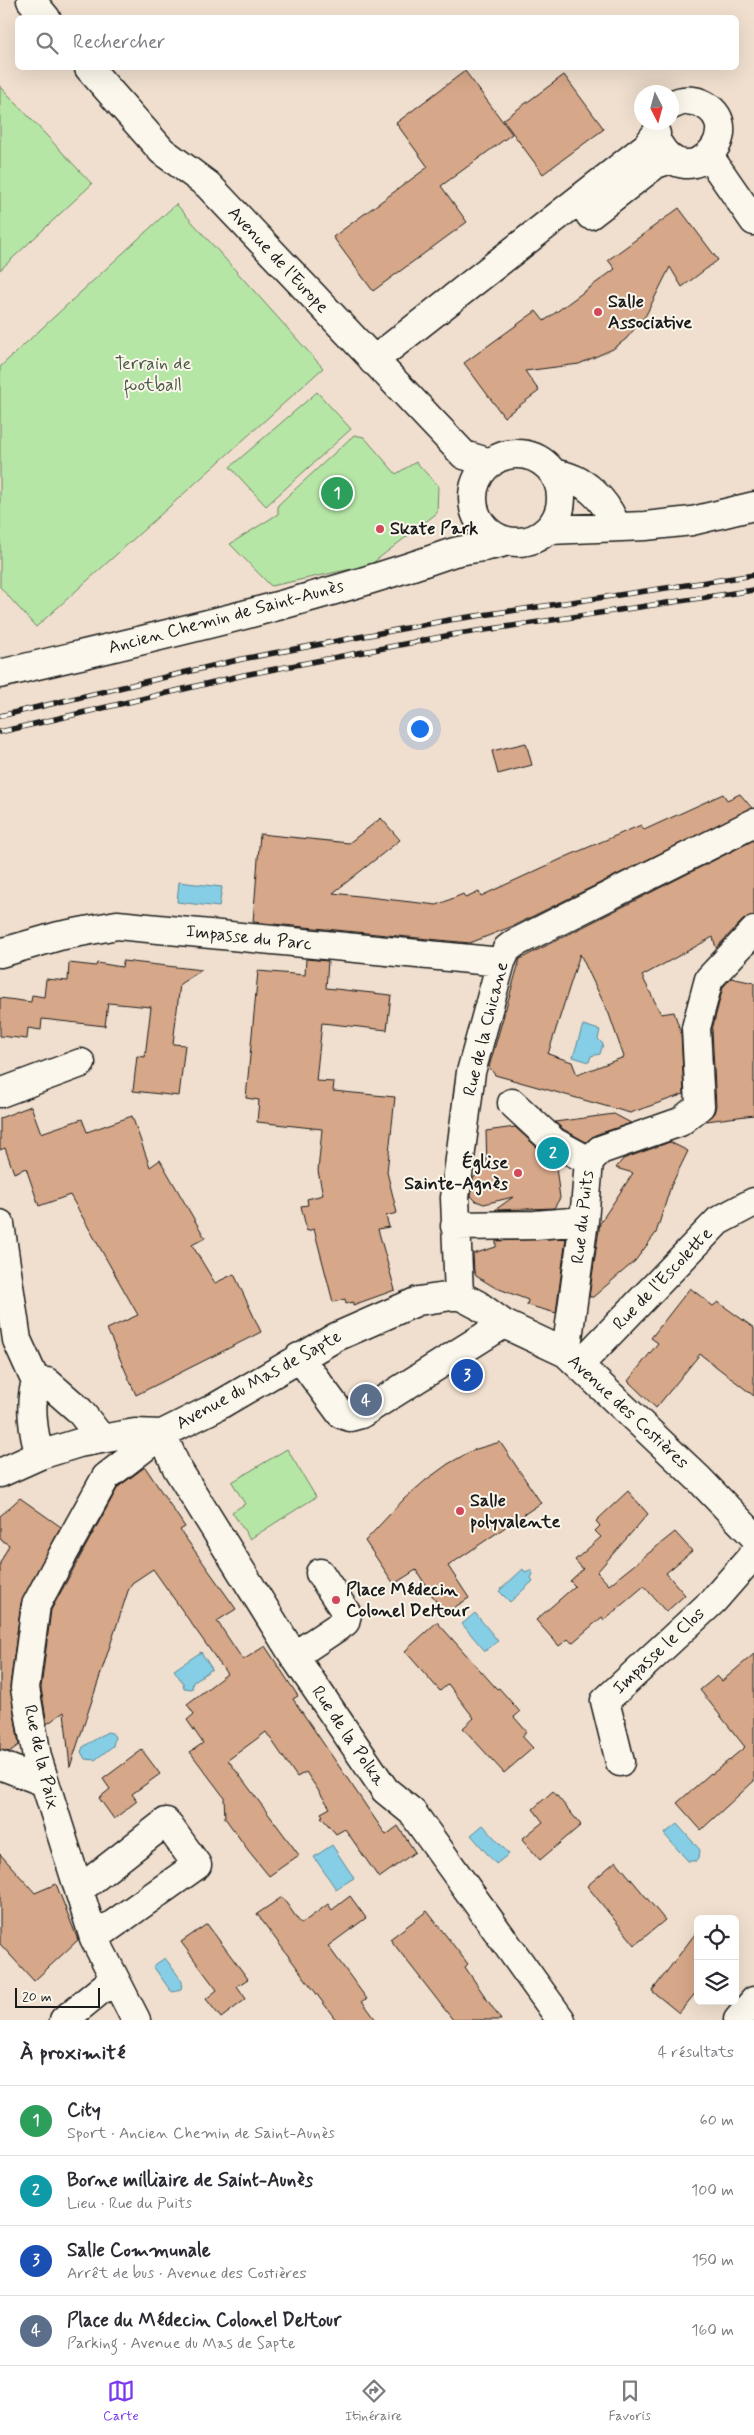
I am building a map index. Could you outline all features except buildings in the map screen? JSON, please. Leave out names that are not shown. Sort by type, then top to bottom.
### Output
[{"type":"street","points":[[31,0],[44,15]]},
{"type":"street","name":"Avenue de l'Europe","points":[[91,70],[162,151],[208,185],[464,455],[491,463]]},
{"type":"street","points":[[658,130],[664,153],[671,159],[691,164],[709,156],[716,147],[720,137],[720,126],[716,116],[699,102],[688,100],[679,103]]},
{"type":"street","points":[[378,366],[647,146],[656,130]]},
{"type":"street","points":[[709,156],[754,222]]},
{"type":"street","points":[[378,366],[652,167],[671,159]]},
{"type":"street","points":[[464,455],[474,507],[483,526],[494,536],[507,541],[521,543],[536,539],[548,530],[557,518],[562,503],[561,488],[555,474],[544,463],[532,456],[518,454],[504,456],[491,463],[481,473],[475,486],[474,507]]},
{"type":"street","points":[[555,474],[568,476],[588,488],[602,502],[607,527]]},
{"type":"street","points":[[562,503],[607,527]]},
{"type":"street","points":[[548,530],[692,521],[754,506]]},
{"type":"street","name":"Ancien Chemin de Saint-Aunès","points":[[450,553],[466,534],[474,507]]},
{"type":"street","name":"Ancien Chemin de Saint-Aunès","points":[[0,674],[192,628],[407,570],[450,553],[492,547],[507,541]]},
{"type":"street","name":"Rue de la Chicane","points":[[459,1295],[455,1198],[471,1072],[501,962],[507,949],[515,943],[754,823]]},
{"type":"street","name":"Impasse du Parc","points":[[0,953],[59,936],[116,925],[501,962]]},
{"type":"street","name":"Rue du Puits","points":[[572,1359],[589,1161],[600,1150],[680,1122],[700,1106],[696,1028],[709,979],[754,931]]},
{"type":"street","points":[[0,1092],[81,1063]]},
{"type":"street","points":[[512,1103],[554,1142],[589,1161]]},
{"type":"street","name":"Rue de l'Escolette","points":[[572,1359],[718,1221],[754,1202]]},
{"type":"street","points":[[455,1226],[535,1225],[584,1220]]},
{"type":"street","points":[[0,1224],[17,1340],[36,1382],[32,1394],[34,1439],[40,1455]]},
{"type":"street","name":"Avenue des Costières","points":[[459,1295],[478,1305],[504,1324],[572,1359],[699,1479],[754,1536]]},
{"type":"street","name":"Avenue du Mas de Sapte","points":[[0,1473],[40,1455],[101,1438],[135,1433],[162,1434],[216,1406],[336,1336],[418,1301],[459,1295]]},
{"type":"street","points":[[299,1357],[340,1414],[350,1417],[361,1414],[504,1324]]},
{"type":"street","points":[[36,1382],[47,1382],[79,1410],[101,1438]]},
{"type":"street","name":"Rue de la Polka","points":[[162,1434],[177,1468],[294,1656],[385,1790],[412,1812],[561,2020]]},
{"type":"street","name":"Rue de la Paix","points":[[136,2020],[94,1938],[37,1757],[25,1688],[36,1605],[106,1477],[162,1434]]},
{"type":"street","name":"Impasse le Clos","points":[[620,1762],[604,1701],[713,1601],[754,1554]]},
{"type":"street","points":[[294,1656],[346,1622],[347,1614],[320,1573]]},
{"type":"street","points":[[0,1766],[44,1782]]},
{"type":"street","points":[[79,1890],[166,1822],[197,1865],[94,1938]]},
{"type":"street","points":[[64,2020],[114,1979]]},
{"type":"street","points":[[738,2020],[754,2002]]},
{"type":"green space","points":[[0,86],[92,184],[0,270]]},
{"type":"green space","name":"Terrain de football","points":[[176,204],[323,368],[36,627],[0,587],[0,367]]},
{"type":"green space","points":[[317,392],[351,429],[266,506],[230,467]]},
{"type":"green space","name":"Skate Park","points":[[354,435],[364,437],[396,474],[416,462],[438,486],[437,513],[370,565],[271,586],[230,544],[278,514],[278,505]]},
{"type":"green space","points":[[287,1449],[316,1497],[250,1539],[232,1512],[245,1504],[232,1482]]},
{"type":"water","points":[[179,882],[222,887],[219,907],[177,902]]},
{"type":"water","points":[[583,1025],[600,1030],[598,1039],[603,1044],[600,1054],[591,1056],[589,1062],[573,1057]]},
{"type":"water","points":[[523,1569],[525,1572],[530,1570],[533,1574],[531,1578],[533,1581],[510,1602],[499,1591]]},
{"type":"water","points":[[475,1613],[498,1641],[485,1651],[462,1624]]},
{"type":"water","points":[[201,1652],[212,1669],[193,1682],[192,1689],[184,1688],[183,1683],[174,1670]]},
{"type":"water","points":[[107,1732],[112,1733],[115,1737],[113,1746],[95,1760],[85,1759],[81,1752],[83,1747]]},
{"type":"water","points":[[677,1824],[700,1850],[699,1858],[696,1861],[688,1861],[664,1834]]},
{"type":"water","points":[[483,1825],[509,1854],[496,1864],[471,1835]]},
{"type":"water","points":[[332,1845],[354,1878],[336,1889],[314,1857]]},
{"type":"water","points":[[165,1958],[182,1981],[181,1990],[173,1992],[170,1990],[153,1966]]},
{"type":"railway","points":[[0,716],[242,659],[449,620],[754,575]]},
{"type":"railway","points":[[0,732],[244,675],[451,635],[754,590]]},
{"type":"place","name":"Salle Associative","points":[[598,312]]},
{"type":"place","name":"City","points":[[337,493]]},
{"type":"place","name":"Skate Park","points":[[380,529]]},
{"type":"place","name":"Borne milliaire de Saint-Aunès","points":[[553,1153]]},
{"type":"place","name":"Église Sainte-Agnès","points":[[518,1173]]},
{"type":"place","name":"Salle Communale","points":[[467,1375]]},
{"type":"place","name":"Place du Médecin Colonel Deltour","points":[[366,1400]]},
{"type":"place","name":"Salle polyvalente","points":[[460,1511]]},
{"type":"place","name":"Place Médecin Colonel Deltour","points":[[336,1600]]}]
